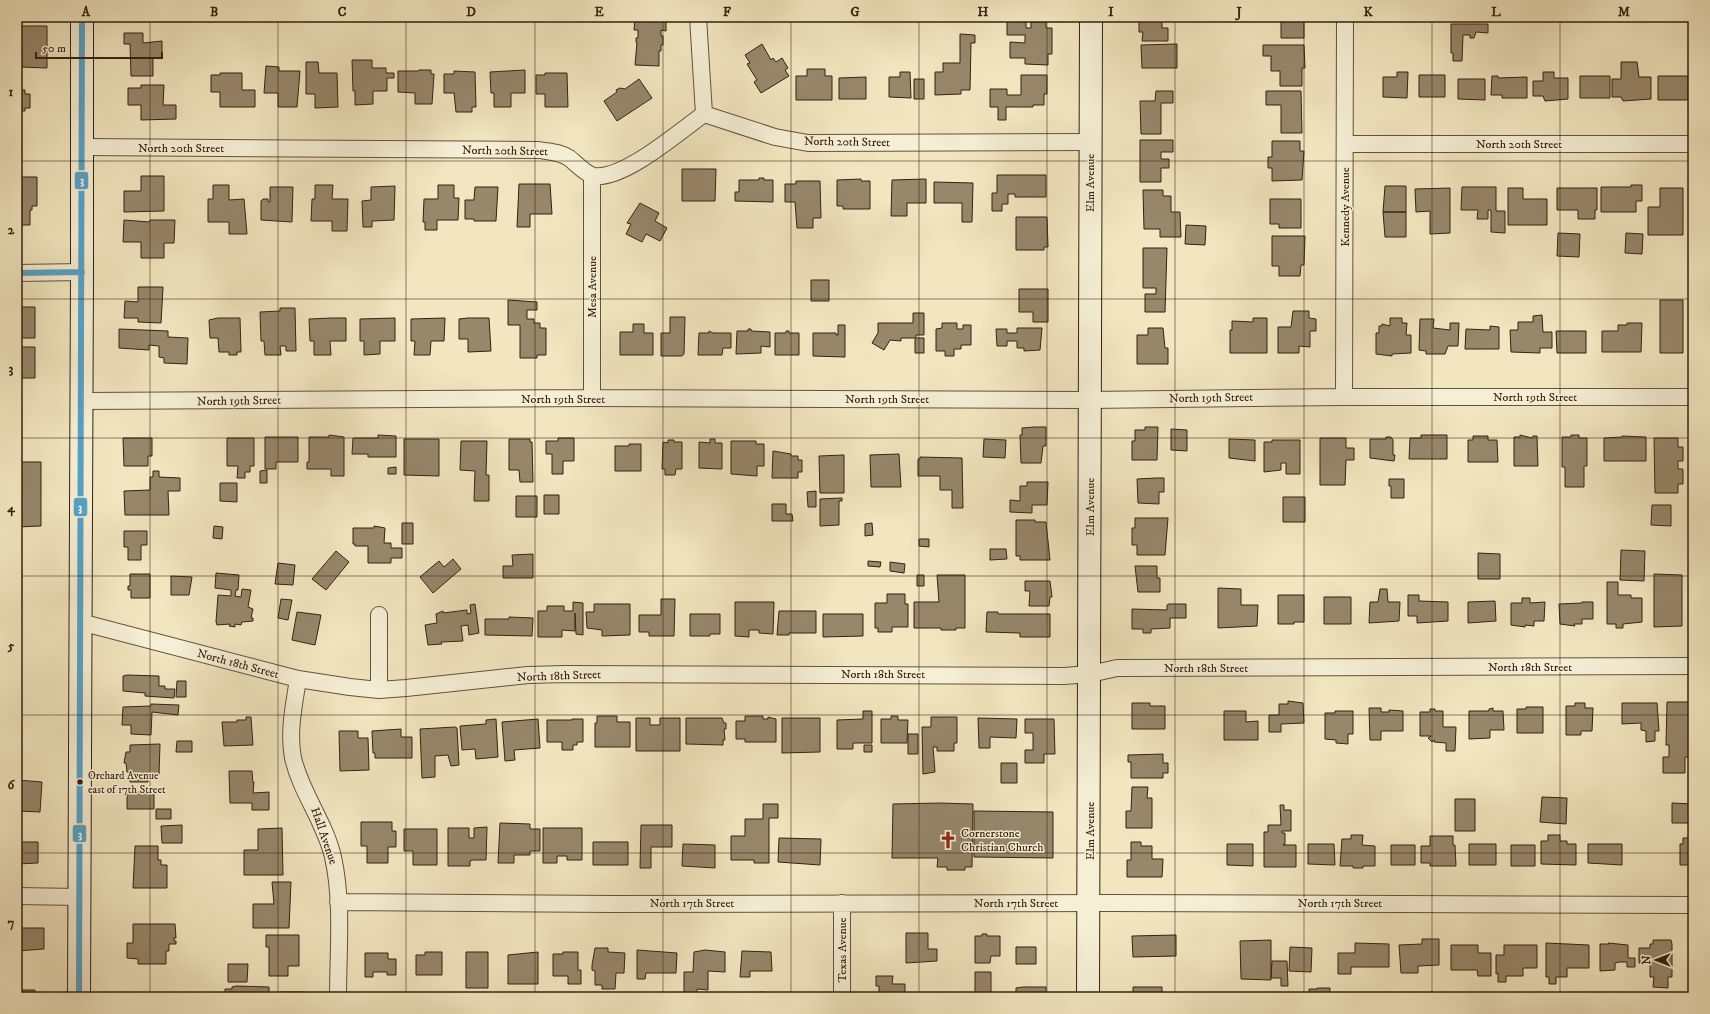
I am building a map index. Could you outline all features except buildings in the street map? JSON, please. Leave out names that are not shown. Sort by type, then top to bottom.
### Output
[{"type":"street","points":[[79,997],[82,17]]},
{"type":"street","points":[[592,176],[604,176],[623,169],[647,156],[704,114],[698,17]]},
{"type":"street","name":"Elm Avenue","points":[[1088,997],[1091,17]]},
{"type":"street","name":"Kennedy Avenue","points":[[1344,397],[1346,17]]},
{"type":"street","name":"North 20th Street","points":[[704,114],[775,137],[808,143],[1090,142]]},
{"type":"street","name":"North 20th Street","points":[[1345,144],[1693,144]]},
{"type":"street","name":"North 20th Street","points":[[82,147],[539,150],[557,153],[568,158],[592,176]]},
{"type":"street","name":"Mesa Avenue","points":[[592,176],[592,398]]},
{"type":"street","points":[[17,273],[82,272]]},
{"type":"street","name":"North 19th Street","points":[[82,401],[592,398],[1090,400],[1344,397],[1693,397]]},
{"type":"street","points":[[379,615],[379,690]]},
{"type":"street","name":"North 18th Street","points":[[80,622],[298,679],[337,686],[379,690],[436,686],[528,675],[565,674],[1090,674],[1117,668],[1693,666]]},
{"type":"street","name":"Hall Avenue","points":[[298,679],[291,722],[294,759],[318,815],[330,848],[336,873],[338,902],[338,997]]},
{"type":"street","points":[[17,896],[79,897]]},
{"type":"street","name":"North 17th Street","points":[[338,902],[613,904],[1693,904]]},
{"type":"street","name":"Texas Avenue","points":[[842,903],[842,997]]},
{"type":"transit line","name":"3","points":[[79,997],[82,17]]},
{"type":"transit line","name":"3","points":[[17,273],[82,272]]},
{"type":"place","name":"Orchard Avenue east of 17th Street","points":[[80,782]]},
{"type":"place","name":"Cornerstone Christian Church","points":[[948,840]]}]
